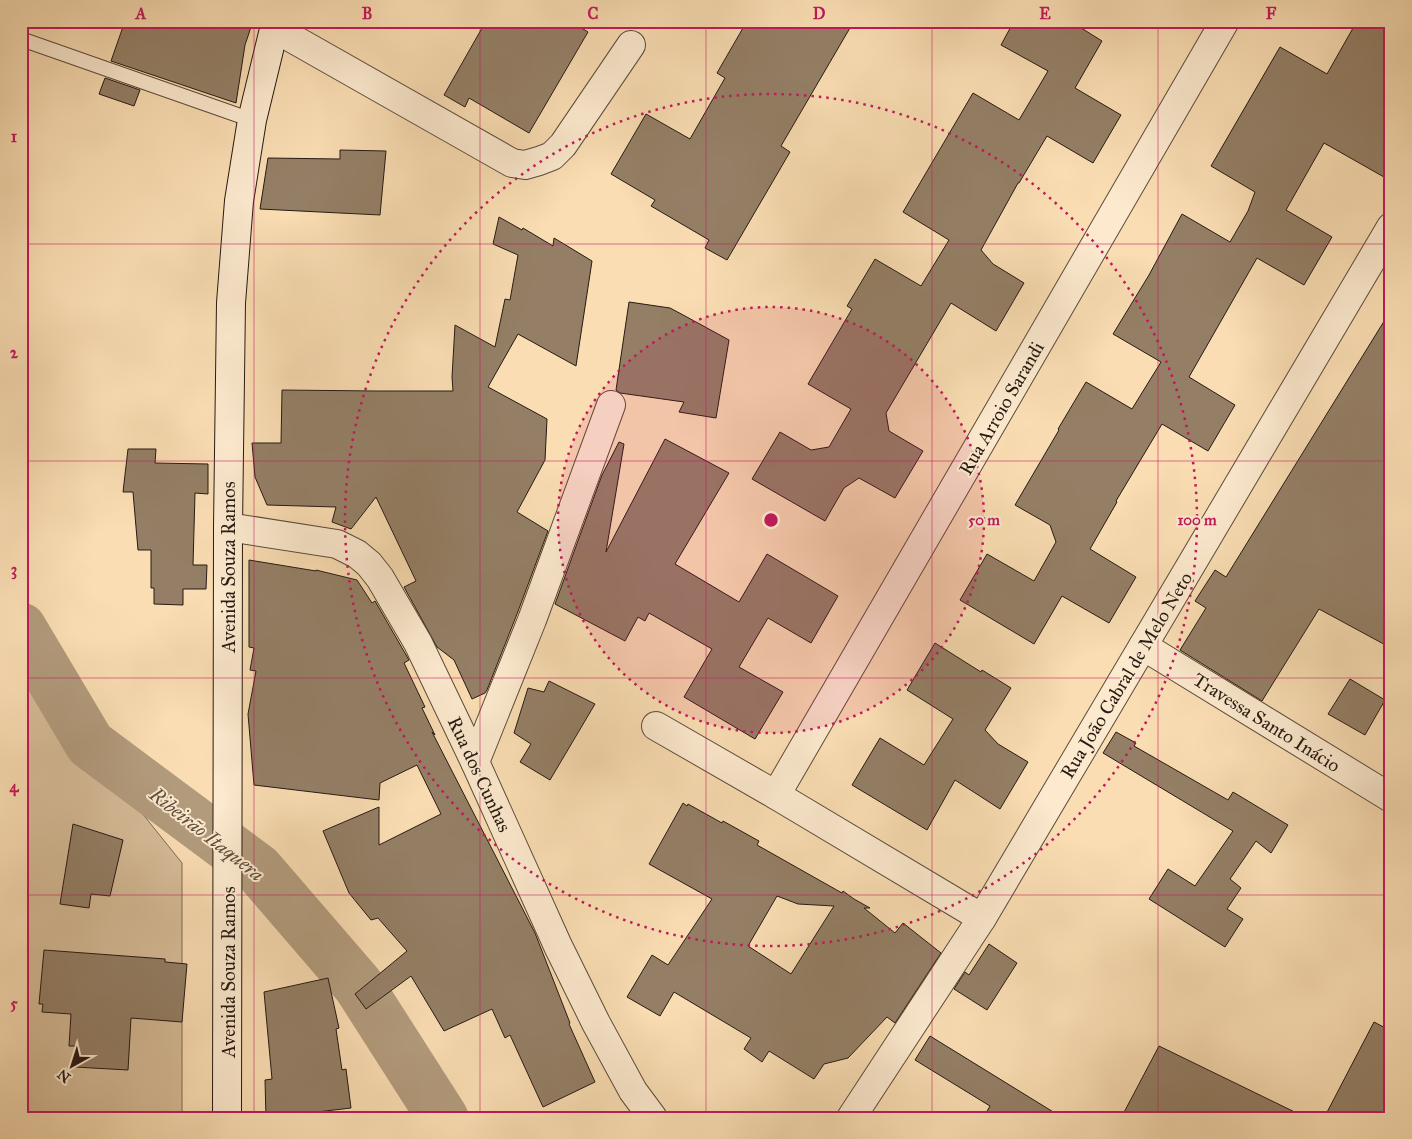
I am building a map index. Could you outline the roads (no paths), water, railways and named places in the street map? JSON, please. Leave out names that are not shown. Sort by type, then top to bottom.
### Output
[{"type":"street","name":"Rua Arroio Sarandi","points":[[776,795],[1225,21]]},
{"type":"street","points":[[275,25],[512,163],[525,165],[552,156],[563,145],[631,45]]},
{"type":"street","name":"Avenida Souza Ramos","points":[[227,1118],[228,527],[231,303],[239,201],[252,120],[275,25]]},
{"type":"street","name":"Rua João Cabral de Melo Neto","points":[[851,1118],[982,918],[1391,227]]},
{"type":"street","points":[[475,762],[532,620],[612,405]]},
{"type":"street","name":"Rua dos Cunhas","points":[[228,527],[337,544],[357,554],[369,564],[380,578],[418,643],[475,762],[558,946],[596,1023],[633,1091],[653,1118]]},
{"type":"street","name":"Travessa Santo Inácio","points":[[1143,646],[1391,798]]},
{"type":"street","points":[[656,726],[982,918]]},
{"type":"lane","points":[[21,39],[252,120]]},
{"type":"waterway","name":"Ribeirão Itaquera","points":[[21,628],[90,744],[258,869],[358,985],[443,1118]]}]
